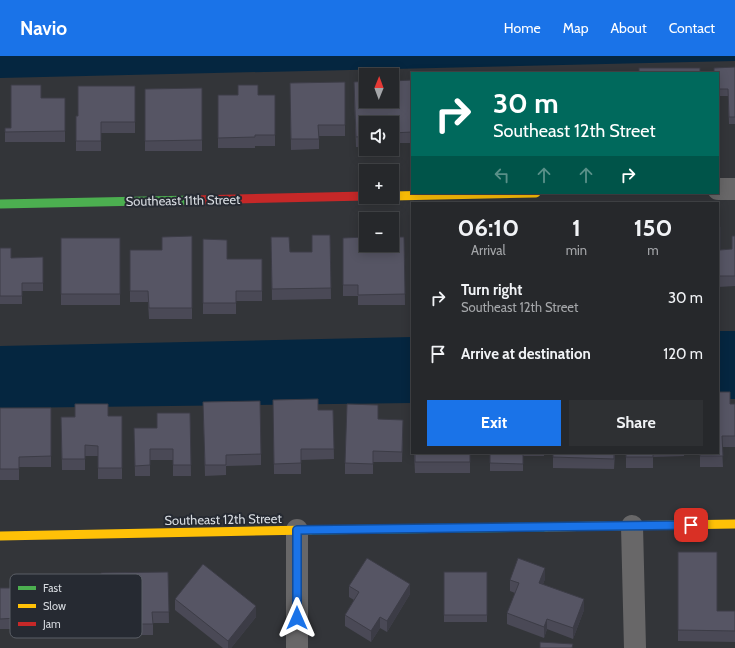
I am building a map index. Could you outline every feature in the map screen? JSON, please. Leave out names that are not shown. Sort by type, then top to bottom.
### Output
[{"type":"street","points":[[719,189],[735,189]]},
{"type":"street","points":[[399,196],[488,194]]},
{"type":"street","name":"Southeast 11th Street","points":[[0,204],[359,196]]},
{"type":"street","name":"Southeast 12th Street","points":[[0,536],[735,524]]},
{"type":"street","points":[[632,526],[635,648]]},
{"type":"street","points":[[297,530],[297,648]]},
{"type":"water","points":[[0,56],[735,56],[735,61],[399,69],[359,68],[359,70],[0,78]]},
{"type":"water","points":[[719,331],[735,331],[735,399],[719,399]]},
{"type":"water","points":[[411,337],[411,403],[0,408],[0,346]]},
{"type":"building","points":[[735,67],[735,117],[729,117],[728,89],[719,89],[719,72],[714,72],[714,68]]},
{"type":"building","points":[[639,68],[700,68],[700,72],[639,72]]},
{"type":"building","points":[[411,80],[411,132],[399,133],[399,116],[359,116],[359,137],[356,137],[354,82],[359,82],[359,108],[399,108],[399,81]]},
{"type":"building","points":[[345,82],[345,125],[318,125],[319,139],[291,139],[290,83]]},
{"type":"building","points":[[11,85],[41,85],[41,98],[65,98],[65,131],[5,132],[5,128],[11,128]]},
{"type":"building","points":[[238,85],[258,85],[258,95],[275,95],[275,135],[218,138],[218,95],[238,95]]},
{"type":"building","points":[[78,86],[135,86],[135,122],[101,122],[101,141],[76,141]]},
{"type":"building","points":[[202,88],[202,140],[145,141],[145,89]]},
{"type":"building","points":[[719,227],[720,250],[732,249],[732,236],[735,236],[735,276],[719,276]]},
{"type":"building","points":[[312,235],[330,235],[331,288],[272,289],[271,237],[289,237],[290,252],[312,252]]},
{"type":"building","points":[[192,236],[192,308],[149,308],[148,291],[130,291],[130,250],[162,250],[162,237]]},
{"type":"building","points":[[359,237],[359,252],[399,252],[399,237],[404,237],[405,294],[358,295],[358,285],[343,285],[343,238]]},
{"type":"building","points":[[61,238],[120,238],[120,294],[61,294]]},
{"type":"building","points":[[203,239],[227,240],[227,259],[262,259],[262,291],[236,291],[236,303],[203,303]]},
{"type":"building","points":[[0,248],[11,248],[11,258],[43,257],[43,283],[22,283],[22,296],[0,296]]},
{"type":"building","points":[[719,392],[730,392],[730,404],[735,404],[735,436],[722,436],[723,456],[700,456],[700,454],[719,454]]},
{"type":"building","points":[[318,399],[318,410],[333,410],[334,449],[301,449],[301,463],[274,464],[273,400]]},
{"type":"building","points":[[260,401],[261,454],[226,455],[226,465],[205,465],[203,402]]},
{"type":"building","points":[[75,404],[108,404],[108,416],[122,416],[122,468],[98,468],[98,446],[85,445],[85,459],[62,459],[61,417],[75,417]]},
{"type":"building","points":[[347,404],[378,405],[378,419],[403,420],[402,452],[373,451],[373,464],[345,463]]},
{"type":"building","points":[[0,408],[51,408],[51,456],[19,457],[19,469],[0,469]]},
{"type":"building","points":[[157,413],[190,413],[191,465],[173,465],[173,449],[150,449],[150,465],[135,466],[134,428],[157,428]]},
{"type":"building","points":[[415,454],[470,454],[470,462],[415,462]]},
{"type":"building","points":[[490,454],[523,454],[523,464],[490,463]]},
{"type":"building","points":[[553,454],[614,454],[614,459],[553,457]]},
{"type":"building","points":[[626,454],[653,454],[653,457],[626,457]]},
{"type":"building","points":[[678,552],[717,552],[717,611],[735,611],[735,631],[678,630]]},
{"type":"building","points":[[367,558],[410,584],[387,621],[380,617],[371,631],[345,615],[359,592],[349,586]]},
{"type":"building","points":[[518,558],[545,568],[539,583],[584,599],[573,628],[547,619],[544,627],[507,613],[519,583],[510,580]]},
{"type":"building","points":[[203,564],[256,606],[228,641],[175,599]]},
{"type":"building","points":[[168,572],[169,612],[152,612],[153,624],[142,624],[142,574],[101,573]]},
{"type":"building","points":[[444,572],[487,572],[487,615],[444,615]]},
{"type":"building","points":[[0,588],[10,588],[10,618],[0,619]]},
{"type":"building","points":[[540,642],[573,644],[572,648],[540,648]]},
{"type":"traffic: fast","points":[[0,204],[194,200]]},
{"type":"traffic: fast","points":[[311,530],[546,527]]},
{"type":"traffic: slow","points":[[399,196],[488,194]]},
{"type":"traffic: slow","points":[[546,527],[735,524]]},
{"type":"traffic: slow","points":[[0,536],[311,530]]},
{"type":"traffic: jam","points":[[194,200],[359,196]]},
{"type":"route","points":[[297,618],[297,530],[691,525]]}]
